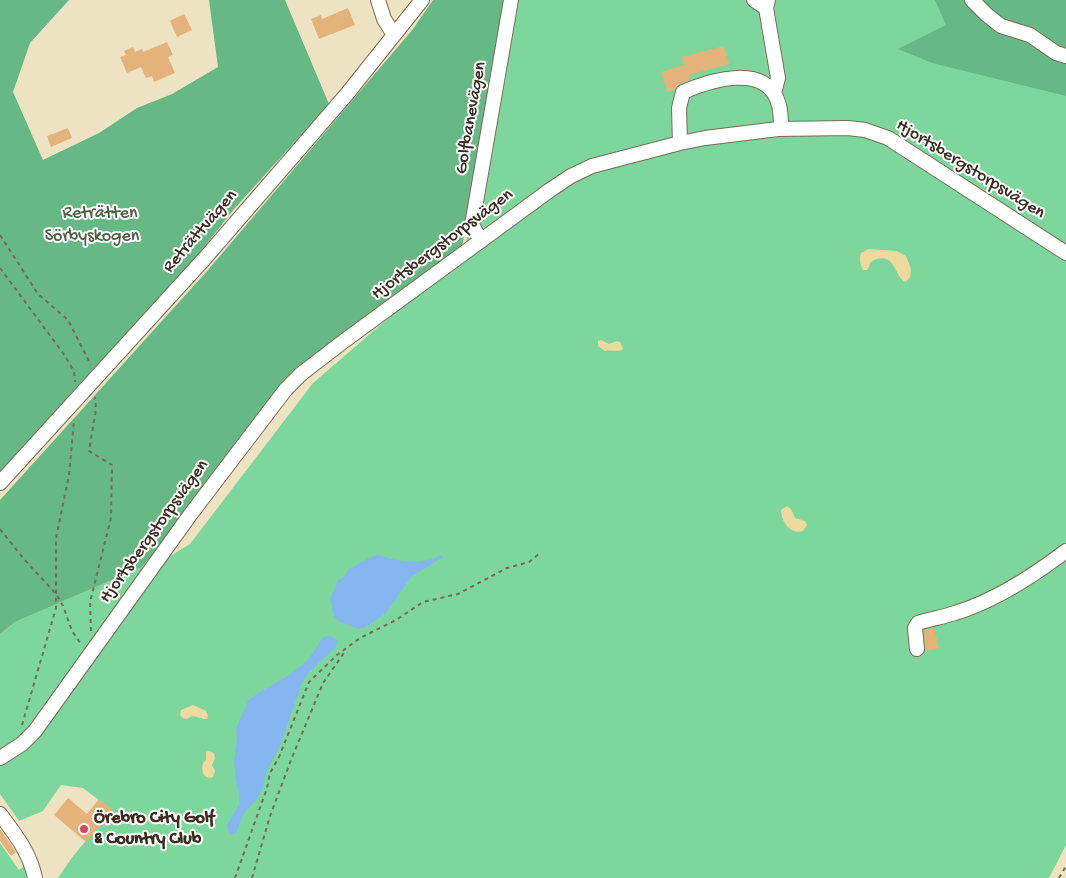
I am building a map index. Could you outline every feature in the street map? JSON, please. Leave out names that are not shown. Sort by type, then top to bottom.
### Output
[{"type":"street","points":[[378,0],[384,19],[394,35]]},
{"type":"street","name":"Reträttvägen","points":[[0,482],[95,380],[204,258],[347,94],[422,0]]},
{"type":"street","name":"Golfbanevägen","points":[[481,241],[472,225],[512,0]]},
{"type":"street","points":[[972,0],[1001,26],[1030,35],[1056,53],[1066,56]]},
{"type":"street","points":[[762,3],[778,78],[774,93]]},
{"type":"street","points":[[680,143],[679,108],[683,92],[705,83],[740,76],[762,82],[774,93],[780,106],[781,128]]},
{"type":"street","name":"Hjortsbergstorpsvägen","points":[[0,758],[22,744],[35,731],[190,515],[286,389],[316,363],[481,241],[571,176],[592,166],[680,143],[740,132],[781,128],[848,128],[865,130],[888,138],[1066,253]]},
{"type":"street","points":[[917,649],[914,635],[918,623],[955,613],[986,601],[1016,585],[1066,551]]},
{"type":"street","points":[[0,814],[31,860],[35,878]]},
{"type":"path","points":[[0,235],[38,294],[68,320],[94,372],[96,409],[89,451],[112,465],[111,518],[90,602],[92,651]]},
{"type":"path","points":[[0,268],[74,371],[76,399],[69,475],[56,538],[57,595],[53,624],[15,749]]},
{"type":"path","points":[[0,529],[23,558],[57,595],[72,631],[82,645],[92,651]]},
{"type":"path","points":[[235,878],[267,788],[270,773],[283,750],[309,682],[360,638],[396,620],[423,602],[458,594],[507,568],[529,562],[540,553]]},
{"type":"path","points":[[252,878],[270,816],[291,760],[324,683],[348,648]]},
{"type":"path","points":[[1059,878],[1066,866]]},
{"type":"green space","name":"Sörbyskogen","points":[[0,0],[69,0],[30,43],[13,92],[43,160],[99,133],[137,108],[172,94],[218,67],[209,0],[285,0],[329,104],[234,209],[193,261],[0,478]]},
{"type":"green space","points":[[433,0],[507,0],[462,247],[285,386],[142,567],[15,622],[0,634],[0,500],[208,270],[413,29]]},
{"type":"green space","points":[[507,0],[1066,0],[1066,845],[1049,878],[58,878],[73,856],[112,810],[83,788],[61,785],[43,811],[19,821],[0,794],[0,634],[15,622],[142,567],[157,564],[190,544],[313,383],[465,252],[475,173]]},
{"type":"green space","points":[[935,0],[1066,0],[1066,96],[932,63],[898,49],[946,25]]},
{"type":"green space","points":[[0,843],[19,870],[26,865],[30,878],[0,878]]},
{"type":"sand","points":[[869,249],[897,251],[906,256],[911,270],[908,280],[905,282],[901,279],[891,262],[883,258],[873,261],[867,270],[863,270],[860,262],[861,253]]},
{"type":"sand","points":[[601,340],[609,344],[617,341],[620,342],[623,349],[619,351],[605,351],[598,346],[598,341]]},
{"type":"sand","points":[[787,506],[791,509],[795,518],[805,521],[807,525],[803,531],[794,531],[785,523],[781,510]]},
{"type":"sand","points":[[193,705],[206,711],[207,719],[193,716],[186,719],[180,715],[181,710]]},
{"type":"sand","points":[[206,752],[214,753],[215,758],[212,765],[215,771],[213,777],[209,778],[203,774],[202,768],[206,760]]},
{"type":"water","points":[[378,555],[410,562],[424,561],[441,555],[443,557],[411,577],[386,613],[364,628],[358,629],[338,621],[334,616],[330,599],[338,580],[344,577],[349,569]]},
{"type":"water","points":[[330,636],[337,640],[336,647],[308,673],[302,683],[280,746],[266,772],[262,790],[257,799],[244,813],[236,833],[229,834],[227,826],[239,804],[234,760],[237,739],[236,729],[248,701],[291,674],[308,660],[323,637]]},
{"type":"building","points":[[348,8],[355,25],[319,39],[311,19],[321,15],[322,19]]},
{"type":"building","points":[[184,14],[192,30],[177,37],[170,21]]},
{"type":"building","points":[[167,42],[173,55],[168,57],[175,73],[154,82],[152,76],[146,78],[141,67],[127,73],[120,57],[126,55],[124,51],[133,47],[135,52],[142,49],[143,52]]},
{"type":"building","points":[[724,46],[729,64],[689,75],[690,80],[679,84],[674,90],[667,92],[661,72],[684,65],[682,57]]},
{"type":"building","points":[[68,128],[72,138],[51,147],[47,136]]},
{"type":"building","points":[[934,628],[939,648],[925,651],[924,630]]},
{"type":"building","name":"Örebro City Golf & Country Club","points":[[68,798],[87,814],[99,799],[113,810],[86,842],[54,815]]},
{"type":"building","points":[[0,829],[16,852],[11,856],[0,841]]},
{"type":"place","name":"Örebro City Golf & Country Club","points":[[84,829]]},
{"type":"park label","name":"Reträtten","points":[[100,214]]}]
